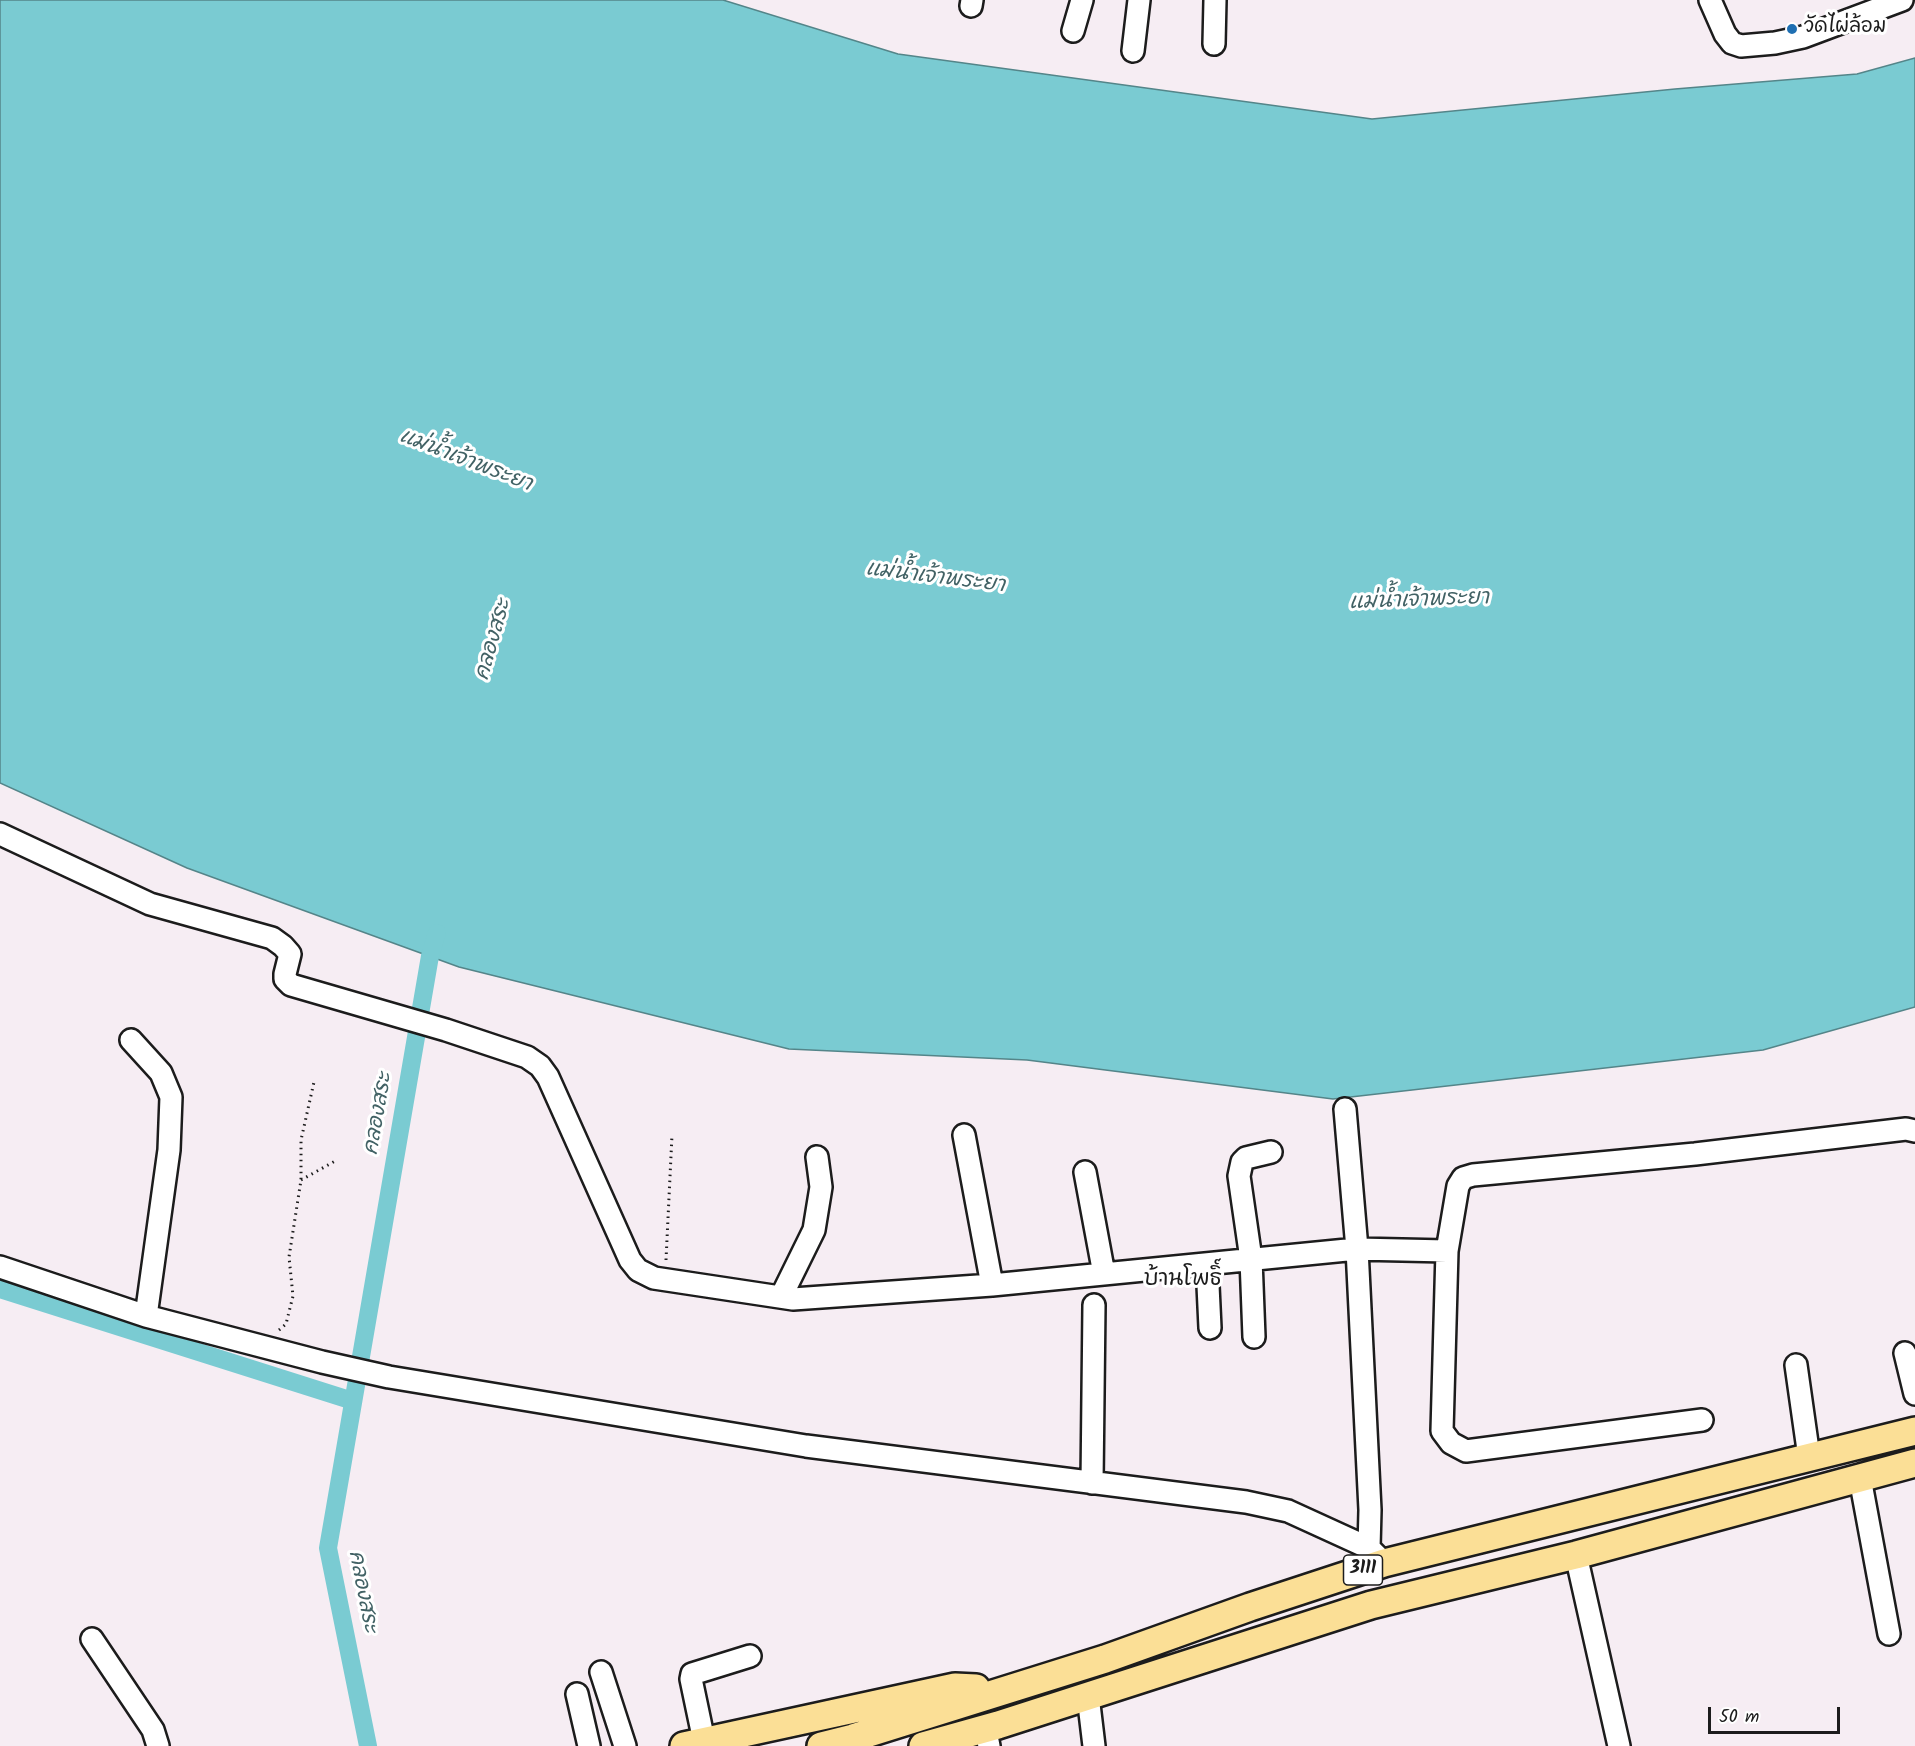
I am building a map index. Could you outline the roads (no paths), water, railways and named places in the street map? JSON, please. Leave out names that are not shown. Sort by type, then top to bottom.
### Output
[{"type":"main road","name":"3111","points":[[821,1746],[1105,1659],[1250,1607],[1376,1556],[1915,1431]]},
{"type":"main road","name":"3111","points":[[923,1746],[986,1738],[1088,1696],[1371,1605],[1576,1555],[1915,1463]]},
{"type":"main road","points":[[694,1744],[955,1687],[1004,1690]]},
{"type":"street","points":[[1073,31],[1082,0]]},
{"type":"street","points":[[1133,51],[1139,0]]},
{"type":"street","points":[[1710,0],[1725,34],[1732,43],[1741,46],[1775,43],[1803,37],[1902,0]]},
{"type":"street","points":[[1213,3],[1214,44]]},
{"type":"street","points":[[0,834],[150,903],[272,938],[284,946],[290,954],[285,979],[291,985],[339,1000],[380,1009],[527,1057],[540,1066],[548,1077],[630,1260],[638,1270],[654,1278],[793,1299],[992,1285],[1357,1249],[1447,1251]]},
{"type":"street","points":[[131,1040],[160,1073],[171,1097],[169,1150],[146,1316]]},
{"type":"street","points":[[1345,1109],[1357,1249],[1370,1510],[1376,1556]]},
{"type":"street","points":[[1702,1420],[1466,1451],[1450,1443],[1442,1431],[1447,1251],[1458,1186],[1463,1178],[1473,1175],[1695,1154],[1906,1128],[1915,1131]]},
{"type":"street","points":[[964,1135],[992,1285]]},
{"type":"street","points":[[1254,1337],[1251,1259],[1239,1176],[1246,1158],[1271,1152]]},
{"type":"street","points":[[781,1297],[814,1230],[821,1187],[817,1157]]},
{"type":"street","points":[[1085,1172],[1104,1274]]},
{"type":"street","points":[[1207,1264],[1210,1328]]},
{"type":"street","points":[[0,1267],[146,1316],[389,1377],[806,1446],[1246,1503],[1288,1511],[1376,1556]]},
{"type":"street","points":[[1092,1483],[1094,1305]]},
{"type":"street","points":[[1905,1353],[1915,1394]]},
{"type":"street","points":[[1796,1365],[1809,1457]]},
{"type":"street","points":[[1860,1478],[1889,1634]]},
{"type":"street","points":[[1576,1555],[1619,1746]]},
{"type":"street","points":[[92,1639],[153,1730],[158,1746]]},
{"type":"street","points":[[694,1744],[692,1674],[750,1656]]},
{"type":"street","points":[[602,1672],[625,1746]]},
{"type":"street","points":[[576,1694],[589,1746]]},
{"type":"street","points":[[1088,1696],[1094,1746]]},
{"type":"water","name":"แม่น้ำเจ้าพระยา","points":[[0,0],[723,0],[898,54],[1372,119],[1675,89],[1857,74],[1915,58],[1915,1007],[1763,1050],[1333,1099],[1027,1060],[789,1049],[459,967],[187,868],[0,783]]},
{"type":"waterway","name":"คลองสระ","points":[[368,1746],[328,1548],[430,956],[437,933]]},
{"type":"waterway","points":[[0,1289],[353,1401]]},
{"type":"place","name":"วัดไผ่ล้อม","points":[[1792,29]]},
{"type":"district","name":"บ้านโพธิ์","points":[[1183,1281]]}]
